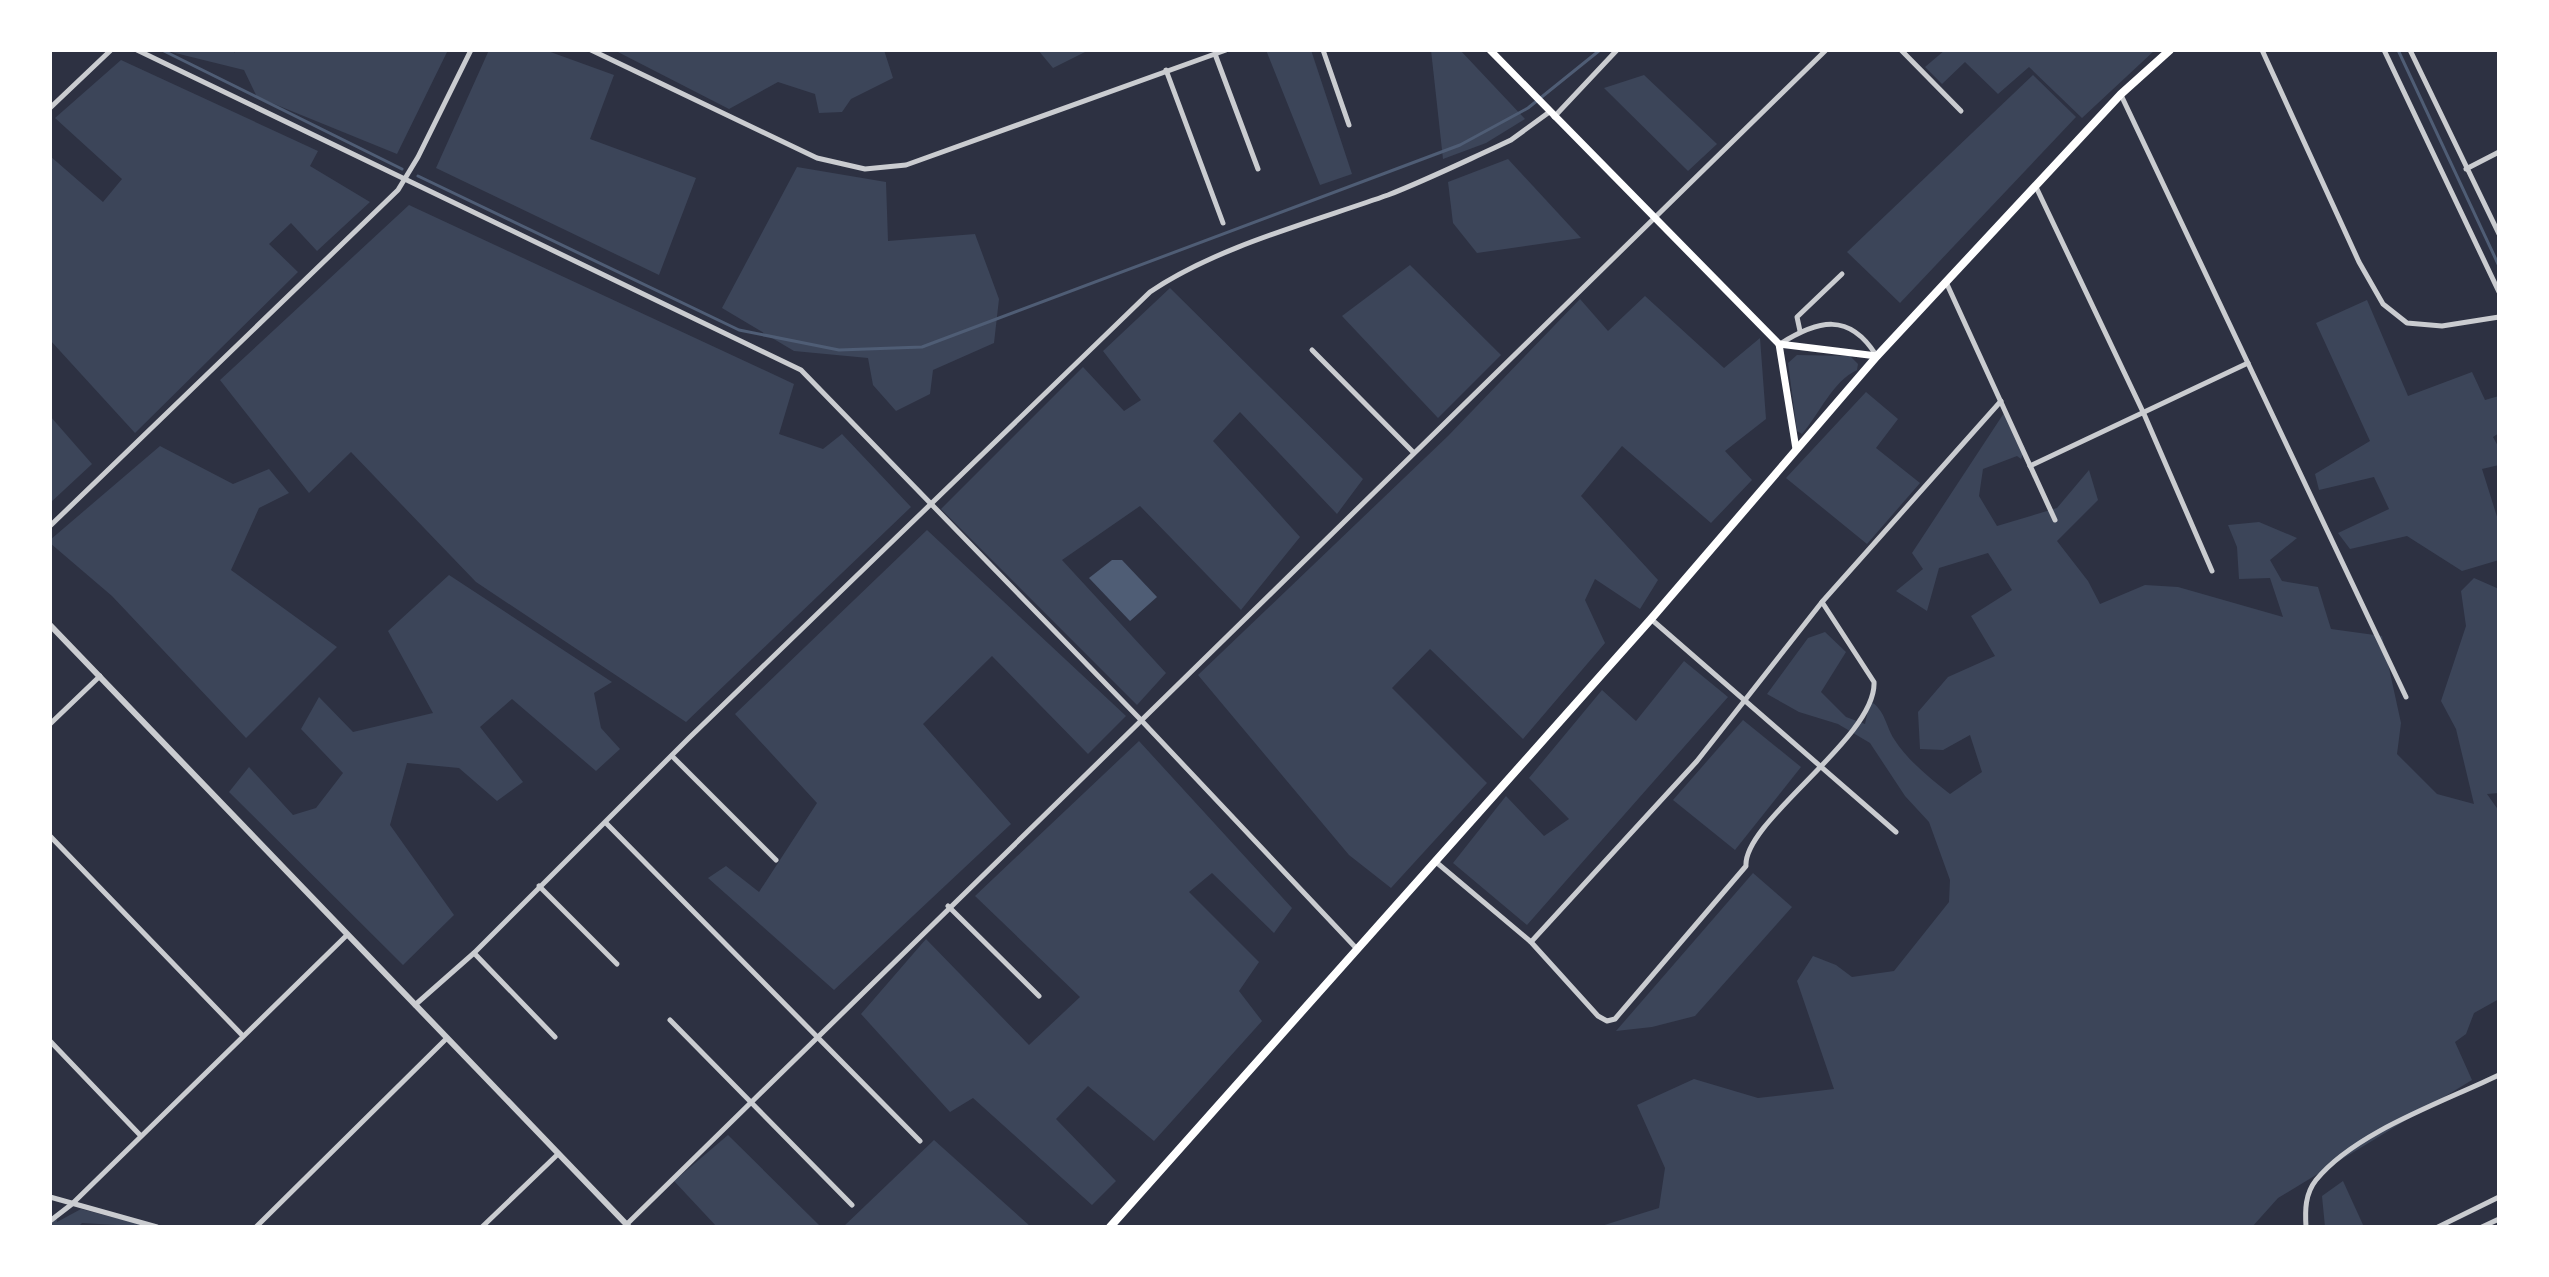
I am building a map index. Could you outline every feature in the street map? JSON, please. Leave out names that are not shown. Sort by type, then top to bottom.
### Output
[{"type":"main road","points":[[1490,50],[1550,115],[1779,344],[1793,349],[1877,356]]},
{"type":"main road","points":[[1110,1227],[1651,619],[1877,356],[2121,94],[2170,50]]},
{"type":"main road","points":[[1779,344],[1796,449]]},
{"type":"street","points":[[50,108],[111,50]]},
{"type":"street","points":[[137,50],[801,370],[1140,719],[1358,950]]},
{"type":"street","points":[[50,526],[363,227],[406,180],[471,50]]},
{"type":"street","points":[[591,50],[817,158],[865,169],[906,165],[1226,50]]},
{"type":"street","points":[[1323,50],[1349,125]]},
{"type":"street","points":[[414,1006],[474,953],[689,738],[1160,285],[1274,234],[1390,194],[1511,140],[1550,115],[1617,50]]},
{"type":"street","points":[[50,625],[628,1226],[948,906],[1826,50]]},
{"type":"street","points":[[1901,50],[1961,111]]},
{"type":"street","points":[[2262,50],[2359,262],[2383,304],[2407,323],[2442,326],[2499,317]]},
{"type":"street","points":[[2384,50],[2499,292]]},
{"type":"street","points":[[2410,50],[2499,234]]},
{"type":"street","points":[[1215,54],[1258,169]]},
{"type":"street","points":[[1166,70],[1223,223]]},
{"type":"street","points":[[2121,94],[2406,697]]},
{"type":"street","points":[[2466,169],[2499,152]]},
{"type":"street","points":[[2036,186],[2144,414],[2212,571]]},
{"type":"street","points":[[1800,331],[1797,317],[1842,274]]},
{"type":"street","points":[[1946,281],[2055,520]]},
{"type":"street","points":[[1779,344],[1800,331],[1819,325],[1843,326],[1863,336],[1877,356]]},
{"type":"street","points":[[1312,350],[1413,452]]},
{"type":"street","points":[[2030,466],[2248,363]]},
{"type":"street","points":[[1531,942],[1688,771],[1822,602],[2001,401]]},
{"type":"street","points":[[1436,862],[1531,942],[1598,1016],[1607,1021],[1621,1012],[1746,866],[1745,856],[1757,837],[1820,769],[1862,714],[1874,689],[1862,661],[1822,602]]},
{"type":"street","points":[[1651,619],[1896,832]]},
{"type":"street","points":[[50,724],[100,676]]},
{"type":"street","points":[[672,756],[776,860]]},
{"type":"street","points":[[606,823],[920,1141]]},
{"type":"street","points":[[50,836],[243,1036]]},
{"type":"street","points":[[539,886],[617,964]]},
{"type":"street","points":[[948,906],[1039,996]]},
{"type":"street","points":[[50,1221],[72,1204],[347,935]]},
{"type":"street","points":[[474,953],[555,1037]]},
{"type":"street","points":[[670,1020],[852,1205]]},
{"type":"street","points":[[256,1227],[446,1039]]},
{"type":"street","points":[[50,1041],[140,1135]]},
{"type":"street","points":[[2306,1227],[2304,1205],[2315,1181],[2344,1154],[2387,1129],[2499,1075]]},
{"type":"street","points":[[482,1227],[557,1155]]},
{"type":"street","points":[[50,1197],[157,1227]]},
{"type":"street","points":[[2438,1227],[2499,1197]]},
{"type":"street","points":[[2482,1227],[2499,1219]]},
{"type":"shaded area","points":[[163,50],[233,50],[235,53],[235,50],[448,50],[397,154],[257,97],[244,70]]},
{"type":"shaded area","points":[[489,50],[545,50],[614,75],[590,139],[696,178],[659,275],[436,168]]},
{"type":"shaded area","points":[[614,50],[884,50],[893,78],[851,99],[842,112],[819,113],[815,94],[778,82],[729,109]]},
{"type":"shaded area","points":[[1038,50],[1089,50],[1053,68]]},
{"type":"shaded area","points":[[1266,50],[1311,50],[1352,174],[1320,185]]},
{"type":"shaded area","points":[[1431,50],[1460,50],[1525,119],[1486,143],[1443,159]]},
{"type":"shaded area","points":[[1945,50],[2155,50],[2082,118],[2029,67],[1998,94],[1965,62],[1942,84],[1925,67]]},
{"type":"shaded area","points":[[121,60],[318,151],[310,166],[370,202],[317,251],[291,223],[269,244],[298,272],[135,433],[50,340],[50,156],[103,202],[122,179],[55,118]]},
{"type":"shaded area","points":[[1644,75],[1717,144],[1688,171],[1604,88]]},
{"type":"shaded area","points":[[2033,75],[2076,117],[1900,303],[1847,252]]},
{"type":"shaded area","points":[[1508,159],[1581,238],[1477,253],[1453,223],[1448,182]]},
{"type":"shaded area","points":[[797,167],[886,182],[888,241],[975,234],[999,299],[994,343],[933,370],[930,394],[896,411],[873,385],[868,358],[794,351],[722,308]]},
{"type":"shaded area","points":[[409,205],[794,384],[779,434],[823,449],[842,434],[911,507],[686,722],[476,582],[351,452],[309,493],[220,380]]},
{"type":"shaded area","points":[[1410,265],[1501,355],[1438,418],[1342,316]]},
{"type":"shaded area","points":[[1170,288],[1363,479],[1337,514],[1240,412],[1213,441],[1300,537],[1241,610],[1140,506],[1062,560],[1166,673],[1137,705],[941,509],[1083,367],[1124,411],[1141,400],[1103,351]]},
{"type":"shaded area","points":[[1645,296],[1724,368],[1760,338],[1766,419],[1725,451],[1752,480],[1711,523],[1622,446],[1581,496],[1658,580],[1640,609],[1595,579],[1585,600],[1605,643],[1523,739],[1430,649],[1392,688],[1487,783],[1391,888],[1349,855],[1198,675],[1448,436],[1580,299],[1608,331]]},
{"type":"shaded area","points":[[2367,300],[2408,396],[2472,372],[2485,400],[2499,396],[2499,433],[2493,437],[2499,448],[2499,465],[2482,469],[2499,523],[2499,560],[2462,571],[2407,536],[2350,549],[2338,533],[2389,509],[2374,477],[2319,490],[2315,474],[2370,441],[2316,323]]},
{"type":"shaded area","points":[[1797,355],[1850,356],[1858,364],[1857,370],[1833,390],[1802,434],[1797,431],[1788,363]]},
{"type":"shaded area","points":[[1866,392],[1898,419],[1876,448],[1920,483],[1867,544],[1786,478]]},
{"type":"shaded area","points":[[2004,413],[2025,448],[2021,459],[2017,456],[1983,469],[1979,496],[1997,526],[2057,508],[2089,470],[2098,500],[2057,541],[2088,581],[2100,604],[2145,585],[2178,587],[2283,617],[2270,578],[2239,579],[2237,547],[2228,525],[2259,522],[2297,538],[2270,560],[2282,581],[2318,587],[2331,629],[2382,636],[2401,723],[2397,754],[2437,794],[2474,804],[2456,729],[2441,701],[2466,626],[2461,591],[2474,578],[2499,589],[2499,793],[2487,794],[2499,811],[2499,999],[2474,1013],[2466,1034],[2455,1042],[2472,1080],[2278,1198],[2252,1227],[1598,1227],[1659,1208],[1665,1168],[1637,1105],[1694,1079],[1758,1098],[1834,1089],[1797,981],[1813,956],[1836,965],[1852,977],[1894,971],[1949,902],[1950,880],[1929,822],[1905,796],[1870,743],[1838,724],[1799,712],[1767,694],[1808,638],[1825,632],[1846,652],[1821,692],[1846,717],[1865,724],[1870,701],[1882,713],[1894,739],[1906,755],[1950,794],[1982,772],[1970,735],[1943,750],[1920,749],[1918,712],[1948,677],[1995,656],[1971,616],[2012,590],[1988,553],[1939,568],[1927,611],[1896,591],[1923,569],[1912,553]]},
{"type":"shaded area","points":[[50,416],[92,464],[50,503]]},
{"type":"shaded area","points":[[160,446],[233,484],[269,469],[289,493],[259,508],[231,570],[337,647],[246,738],[112,596],[50,543]]},
{"type":"shaded area","points":[[927,530],[1126,716],[1088,754],[992,656],[923,724],[1011,824],[834,990],[708,878],[726,866],[759,892],[817,803],[735,714]]},
{"type":"shaded area","points":[[1112,560],[1122,560],[1157,597],[1130,621],[1089,578]]},
{"type":"shaded area","points":[[449,575],[612,682],[594,693],[601,728],[620,749],[596,771],[512,699],[480,727],[523,782],[497,801],[459,768],[407,763],[390,825],[454,915],[403,965],[229,792],[249,767],[293,815],[316,808],[343,773],[301,729],[319,697],[353,732],[433,713],[388,631]]},
{"type":"shaded area","points":[[1684,661],[1728,697],[1527,925],[1453,863],[1506,796],[1544,836],[1569,819],[1529,778],[1602,690],[1636,721]]},
{"type":"shaded area","points":[[1743,720],[1801,767],[1735,850],[1673,800]]},
{"type":"shaded area","points":[[1139,741],[1292,908],[1274,933],[1212,873],[1189,892],[1259,962],[1239,991],[1262,1021],[1154,1141],[1088,1086],[1056,1119],[1116,1181],[1092,1205],[973,1098],[950,1112],[861,1014],[926,939],[1029,1045],[1080,997],[975,896]]},
{"type":"shaded area","points":[[1753,873],[1792,907],[1695,1016],[1652,1027],[1616,1031]]},
{"type":"shaded area","points":[[728,1135],[821,1227],[717,1227],[674,1181]]},
{"type":"shaded area","points":[[934,1140],[1031,1227],[843,1227]]},
{"type":"shaded area","points":[[2343,1181],[2364,1227],[2325,1227],[2322,1196]]},
{"type":"shaded area","points":[[81,1209],[151,1227],[82,1223],[78,1227],[50,1227],[56,1215],[57,1222]]},
{"type":"waterway","points":[[162,50],[402,169]]},
{"type":"waterway","points":[[418,176],[739,330],[839,350],[922,347],[1460,145],[1528,108],[1600,50]]},
{"type":"waterway","points":[[2398,50],[2499,266]]}]
